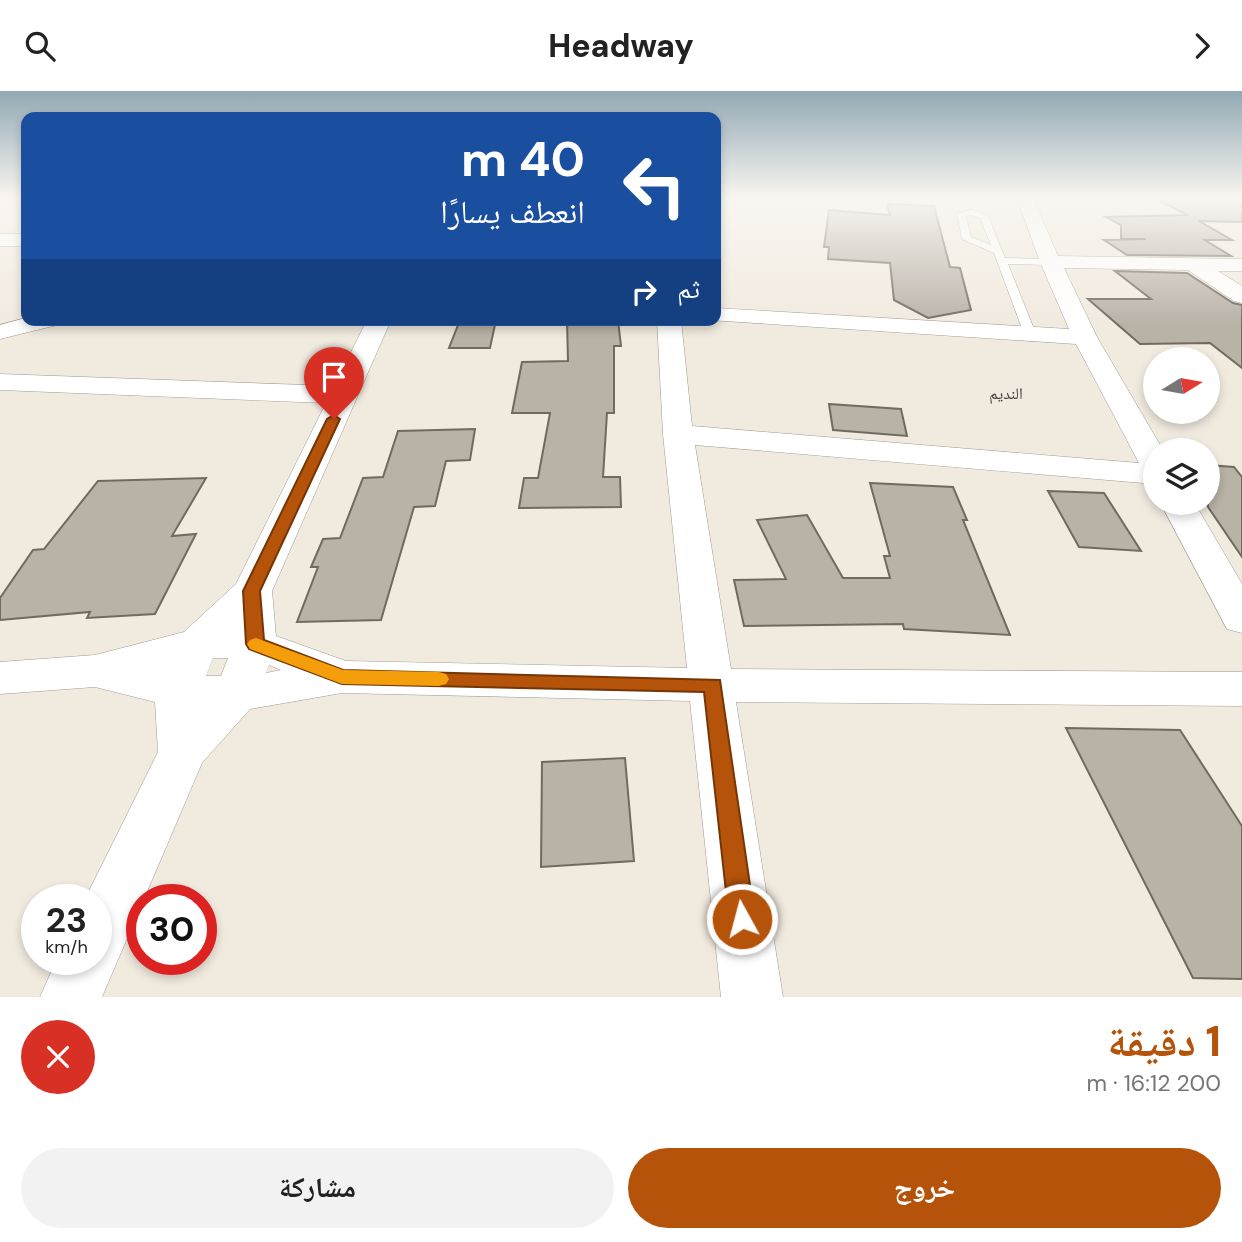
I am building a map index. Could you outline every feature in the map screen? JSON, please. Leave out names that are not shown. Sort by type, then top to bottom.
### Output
[{"type":"street","points":[[1041,240],[1085,337],[1143,441]]},
{"type":"street","points":[[1050,263],[1242,265]]},
{"type":"street","points":[[1194,265],[1242,296]]},
{"type":"street","points":[[721,315],[1085,337]]},
{"type":"street","points":[[0,332],[24,326]]},
{"type":"street","points":[[182,753],[177,691],[198,643],[252,591],[376,326]]},
{"type":"street","points":[[669,326],[678,434],[752,997]]},
{"type":"street","points":[[0,382],[345,395]]},
{"type":"street","points":[[678,434],[1143,473]]},
{"type":"street","points":[[1184,515],[1242,619]]},
{"type":"street","points":[[112,906],[182,753],[236,694],[255,644],[252,591]]},
{"type":"street","points":[[0,678],[95,671],[198,643],[255,644],[342,677]]},
{"type":"street","points":[[95,671],[177,691],[236,694],[342,677],[713,685],[1242,689]]},
{"type":"street","points":[[71,997],[81,975]]},
{"type":"lane","points":[[969,240],[998,256],[1050,263]]},
{"type":"lane","points":[[992,240],[1030,334]]},
{"type":"building","points":[[825,240],[943,240],[950,267],[960,268],[971,310],[928,318],[894,300],[890,263],[828,259],[829,247],[824,247]]},
{"type":"building","points":[[1104,240],[1205,240],[1231,256],[1127,255]]},
{"type":"building","points":[[1115,271],[1187,273],[1233,303],[1242,305],[1242,368],[1220,351],[1220,347],[1210,343],[1140,344],[1088,299],[1151,299]]},
{"type":"building","points":[[458,326],[495,326],[490,348],[449,348]]},
{"type":"building","points":[[567,326],[619,326],[621,346],[614,346],[614,413],[607,413],[603,477],[620,477],[621,507],[519,508],[524,478],[538,478],[550,413],[512,413],[522,362],[568,361]]},
{"type":"building","points":[[829,404],[901,409],[907,436],[833,430]]},
{"type":"building","points":[[475,429],[470,460],[446,461],[435,506],[414,507],[381,620],[297,622],[318,567],[311,567],[323,539],[340,538],[363,478],[383,477],[398,431]]},
{"type":"building","points":[[1220,466],[1234,467],[1242,477],[1242,557],[1213,515],[1220,515]]},
{"type":"building","points":[[206,478],[172,536],[196,534],[155,614],[87,618],[90,612],[0,620],[0,598],[33,550],[44,549],[98,481]]},
{"type":"building","points":[[870,483],[953,487],[967,520],[963,520],[1010,635],[904,629],[903,624],[744,626],[734,580],[786,579],[757,520],[807,515],[843,578],[890,578],[884,556],[890,556]]},
{"type":"building","points":[[1048,491],[1104,493],[1141,551],[1079,547]]},
{"type":"building","points":[[1066,728],[1180,730],[1242,826],[1242,979],[1193,978]]},
{"type":"building","points":[[625,758],[634,861],[541,867],[542,762]]},
{"type":"slow traffic","points":[[256,644],[342,677],[439,679]]},
{"type":"district","name":"النديم","points":[[1006,393]]},
{"type":"route","points":[[334,419],[252,591],[255,644],[342,677],[713,685],[742,919]]}]
